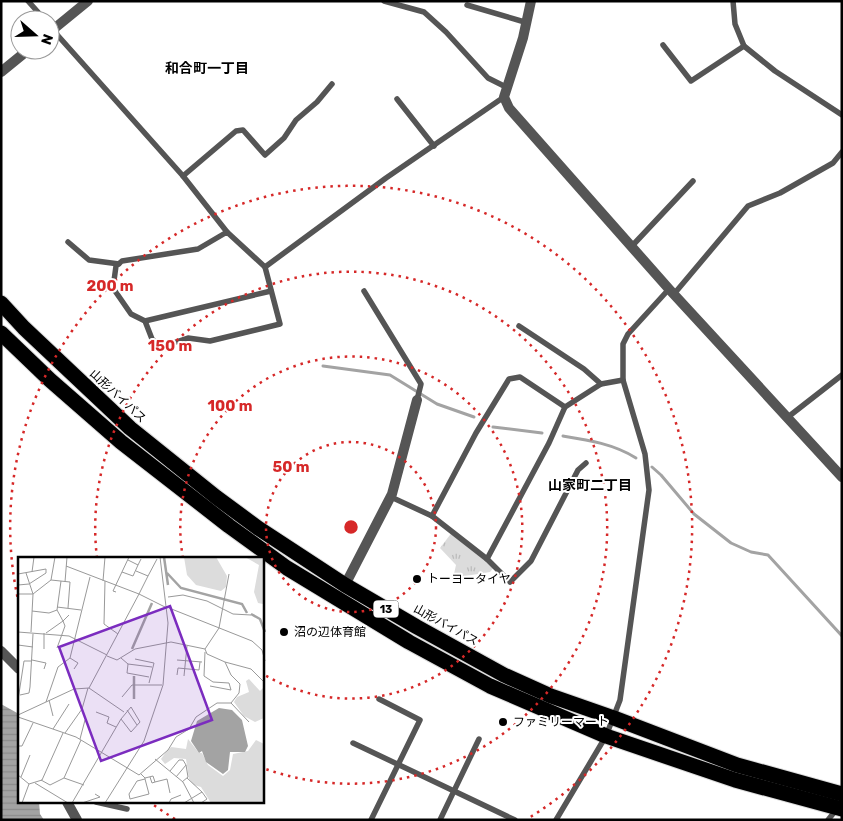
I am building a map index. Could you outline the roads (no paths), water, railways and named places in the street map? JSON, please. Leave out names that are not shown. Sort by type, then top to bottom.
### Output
[{"type":"highway","name":"山形バイパス","points":[[1,303],[24,328],[130,428],[258,528],[345,585],[504,675],[551,696],[737,765],[837,808]]},
{"type":"highway","name":"山形バイパス","points":[[1,333],[50,380],[121,442],[229,526],[288,568],[409,642],[490,686],[606,736],[735,780],[837,808]]},
{"type":"street","points":[[60,22],[88,1]]},
{"type":"street","points":[[531,1],[528,23],[505,92],[509,108],[671,291],[842,477]]},
{"type":"street","points":[[1,72],[16,60]]},
{"type":"street","points":[[345,585],[391,497],[417,400]]},
{"type":"street","points":[[1,651],[18,668]]},
{"type":"street","points":[[68,804],[77,820]]},
{"type":"lane","points":[[265,267],[386,178],[434,146],[505,92],[488,78],[446,32],[424,12],[384,1]]},
{"type":"lane","points":[[734,1],[734,24],[744,46],[775,71],[842,115]]},
{"type":"lane","points":[[467,5],[528,23]]},
{"type":"lane","points":[[60,39],[183,176],[227,232],[265,267],[280,324],[210,341],[188,338],[161,347],[152,340],[145,321]]},
{"type":"lane","points":[[663,44],[691,81],[744,46]]},
{"type":"lane","points":[[183,176],[236,131],[243,130],[264,155],[284,138],[296,120],[317,102],[332,84]]},
{"type":"lane","points":[[397,99],[434,146]]},
{"type":"lane","points":[[556,820],[606,736],[620,700],[649,490],[645,454],[623,380],[623,344],[628,334],[671,291],[748,206],[780,193],[833,163],[842,152]]},
{"type":"lane","points":[[632,246],[693,181]]},
{"type":"lane","points":[[227,232],[198,249],[122,261],[116,266],[113,288],[131,314],[145,321],[271,292]]},
{"type":"lane","points":[[68,242],[89,260],[119,264]]},
{"type":"lane","points":[[364,291],[421,384],[417,400]]},
{"type":"lane","points":[[519,326],[584,369],[601,384]]},
{"type":"lane","points":[[788,417],[842,375]]},
{"type":"lane","points":[[432,516],[476,433],[509,379],[520,377],[565,407]]},
{"type":"lane","points":[[488,559],[549,443],[565,407],[601,384],[623,380]]},
{"type":"lane","points":[[391,497],[432,516],[488,559],[510,582],[532,561],[578,470],[586,463]]},
{"type":"lane","points":[[371,820],[420,720],[379,699]]},
{"type":"lane","points":[[440,820],[479,739]]},
{"type":"lane","points":[[353,742],[515,820]]},
{"type":"lane","points":[[105,804],[127,809]]},
{"type":"waterway","points":[[323,366],[390,375],[437,404],[474,417]]},
{"type":"waterway","points":[[493,427],[542,433]]},
{"type":"waterway","points":[[563,436],[610,446],[636,458]]},
{"type":"waterway","points":[[652,467],[694,514],[731,543],[751,552],[768,555],[842,636]]},
{"type":"place","name":"トーヨータイヤ","points":[[417,579]]},
{"type":"place","name":"沼の辺体育館","points":[[284,632]]},
{"type":"place","name":"ファミリーマート","points":[[503,722]]},
{"type":"district","name":"和合町一丁目","points":[[207,68]]},
{"type":"district","name":"山家町二丁目","points":[[590,485]]}]
